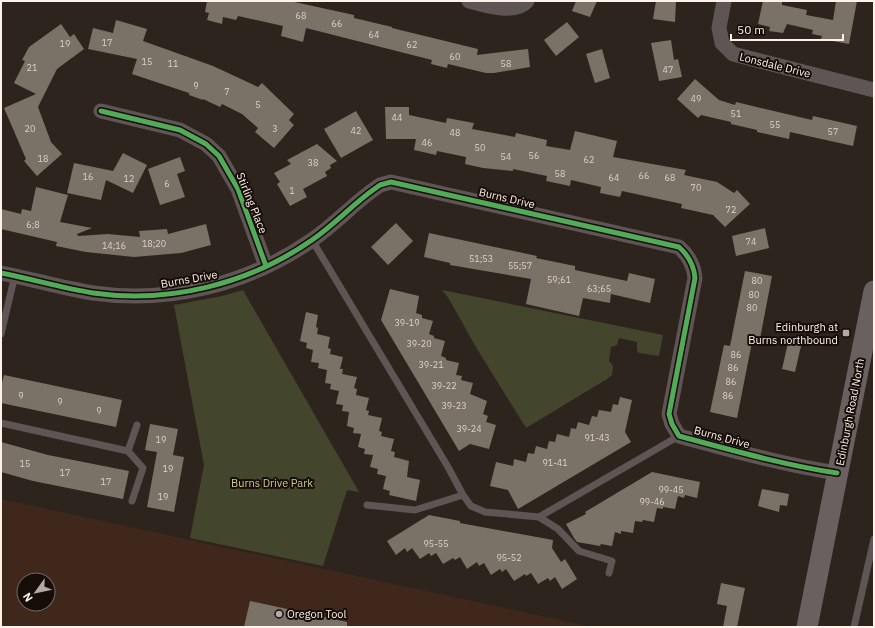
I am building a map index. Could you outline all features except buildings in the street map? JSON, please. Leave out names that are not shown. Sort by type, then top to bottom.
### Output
[{"type":"main road","name":"Edinburgh Road North","points":[[806,627],[874,291]]},
{"type":"street","points":[[469,1],[509,9],[524,4],[527,1]]},
{"type":"street","name":"Lonsdale Drive","points":[[724,1],[719,28],[722,43],[733,54],[874,90]]},
{"type":"street","name":"Stirling Place","points":[[101,111],[180,130],[196,138],[219,156],[238,189],[266,266]]},
{"type":"street","name":"Burns Drive","points":[[8,274],[93,293],[131,296],[168,294],[213,287],[240,278],[266,266],[312,240],[373,190],[380,185],[391,182],[679,248],[686,252],[694,267],[695,278],[669,414],[672,424],[679,436],[779,462],[837,473]]},
{"type":"lane","points":[[312,240],[448,467],[463,495],[471,506],[485,512],[539,517],[558,530],[579,551],[612,561],[609,573]]},
{"type":"lane","points":[[1,334],[8,274]]},
{"type":"lane","points":[[1,424],[128,451],[143,468],[132,501]]},
{"type":"lane","points":[[128,451],[137,425]]},
{"type":"lane","points":[[539,517],[679,436]]},
{"type":"lane","points":[[367,505],[415,510],[463,495]]},
{"type":"lane","points":[[854,627],[874,538]]},
{"type":"shaded area","points":[[1,499],[592,627],[1,627]]},
{"type":"green space","name":"Burns Drive Park","points":[[243,290],[359,492],[347,490],[323,566],[190,538],[204,465],[174,305],[222,296]]},
{"type":"green space","points":[[442,290],[663,335],[659,356],[639,353],[637,351],[637,342],[619,338],[617,345],[611,347],[609,361],[613,366],[612,375],[526,428],[477,349],[449,299]]},
{"type":"cycle path","points":[[101,111],[180,130],[206,144],[219,156],[238,189],[266,266]]},
{"type":"cycle path","points":[[1,273],[81,291],[122,296],[150,296],[179,293],[207,287],[235,279],[288,255],[320,234],[380,185],[391,182],[679,247],[690,261],[695,278],[669,414],[672,424],[679,436],[738,452],[817,470],[837,473]]},
{"type":"place","name":"Edinburgh at Burns northbound","points":[[846,333]]},
{"type":"place","name":"Oregon Tool","points":[[279,614]]}]
